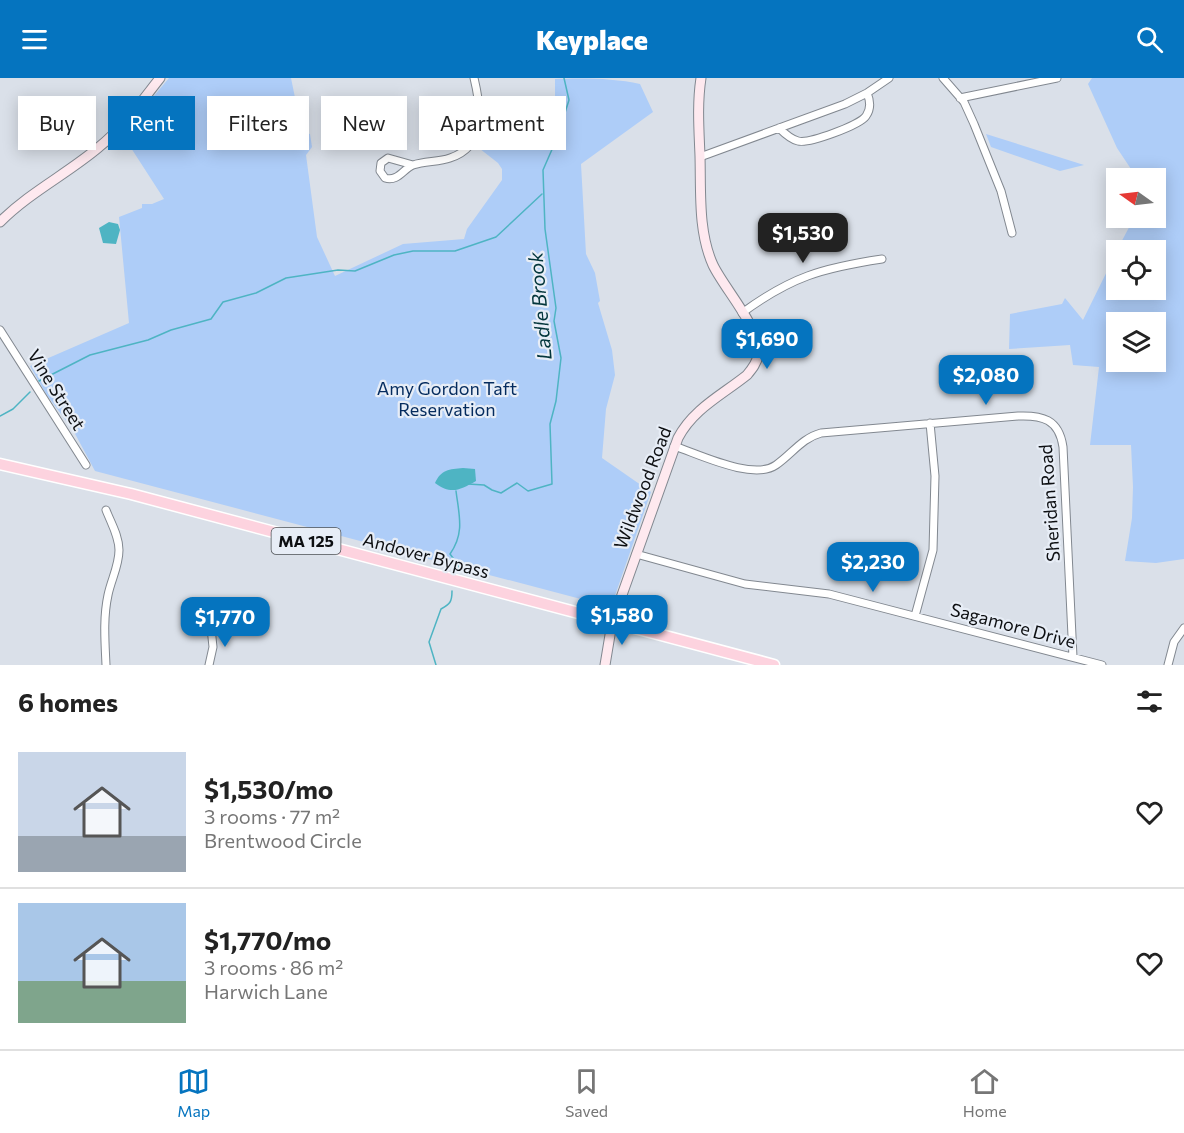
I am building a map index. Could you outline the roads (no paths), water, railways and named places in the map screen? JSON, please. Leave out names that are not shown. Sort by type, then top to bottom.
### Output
[{"type":"main road","name":"Andover Bypass","points":[[0,464],[131,494],[774,665]]},
{"type":"street","points":[[0,222],[28,196],[84,159],[110,138],[160,78]]},
{"type":"street","points":[[413,165],[453,158],[470,144],[477,133],[480,120],[474,78]]},
{"type":"street","name":"Wildwood Road","points":[[605,665],[612,623],[674,446],[693,416],[747,375],[753,369],[758,356],[752,330],[715,269],[707,246],[702,215],[698,100],[700,78]]},
{"type":"street","points":[[700,157],[835,108],[867,93],[889,78]]},
{"type":"street","points":[[943,78],[960,98],[974,124],[994,172],[1012,233]]},
{"type":"street","points":[[960,98],[1057,78]]},
{"type":"street","points":[[779,128],[798,141],[808,141],[860,122],[866,117],[869,102],[867,93]]},
{"type":"street","points":[[742,313],[798,279],[837,266],[882,259]]},
{"type":"street","name":"Vine Street","points":[[0,330],[86,465]]},
{"type":"street","name":"Sheridan Road","points":[[674,446],[739,468],[758,471],[775,466],[799,444],[816,434],[1037,416],[1050,422],[1059,432],[1064,456],[1073,657]]},
{"type":"street","points":[[915,616],[933,549],[934,476],[930,423]]},
{"type":"street","points":[[106,510],[118,540],[119,550],[117,567],[107,597],[106,665]]},
{"type":"street","name":"Sagamore Drive","points":[[636,554],[745,584],[783,590],[814,591],[1102,665]]},
{"type":"street","points":[[208,665],[213,647],[212,628]]},
{"type":"street","points":[[1168,665],[1174,642],[1184,628]]},
{"type":"waterway","name":"Ladle Brook","points":[[468,484],[484,485],[501,493],[517,483],[528,491],[552,484],[550,424],[556,401],[561,358],[554,321],[556,308],[545,229],[543,170],[557,138],[569,100],[564,78]]},
{"type":"waterway","points":[[39,381],[90,355],[148,340],[171,330],[211,319],[223,302],[256,293],[286,278],[338,270],[355,271],[394,255],[413,251],[455,251],[496,237],[542,194]]},
{"type":"waterway","points":[[0,416],[13,409],[30,392]]},
{"type":"waterway","name":"Ladle Brook","points":[[456,491],[459,531],[458,539],[450,554],[459,566],[457,569]]},
{"type":"waterway","name":"Ladle Brook","points":[[436,665],[429,642],[441,609],[451,600],[452,591]]},
{"type":"park label","name":"Amy Gordon Taft Reservation","points":[[447,399]]}]
